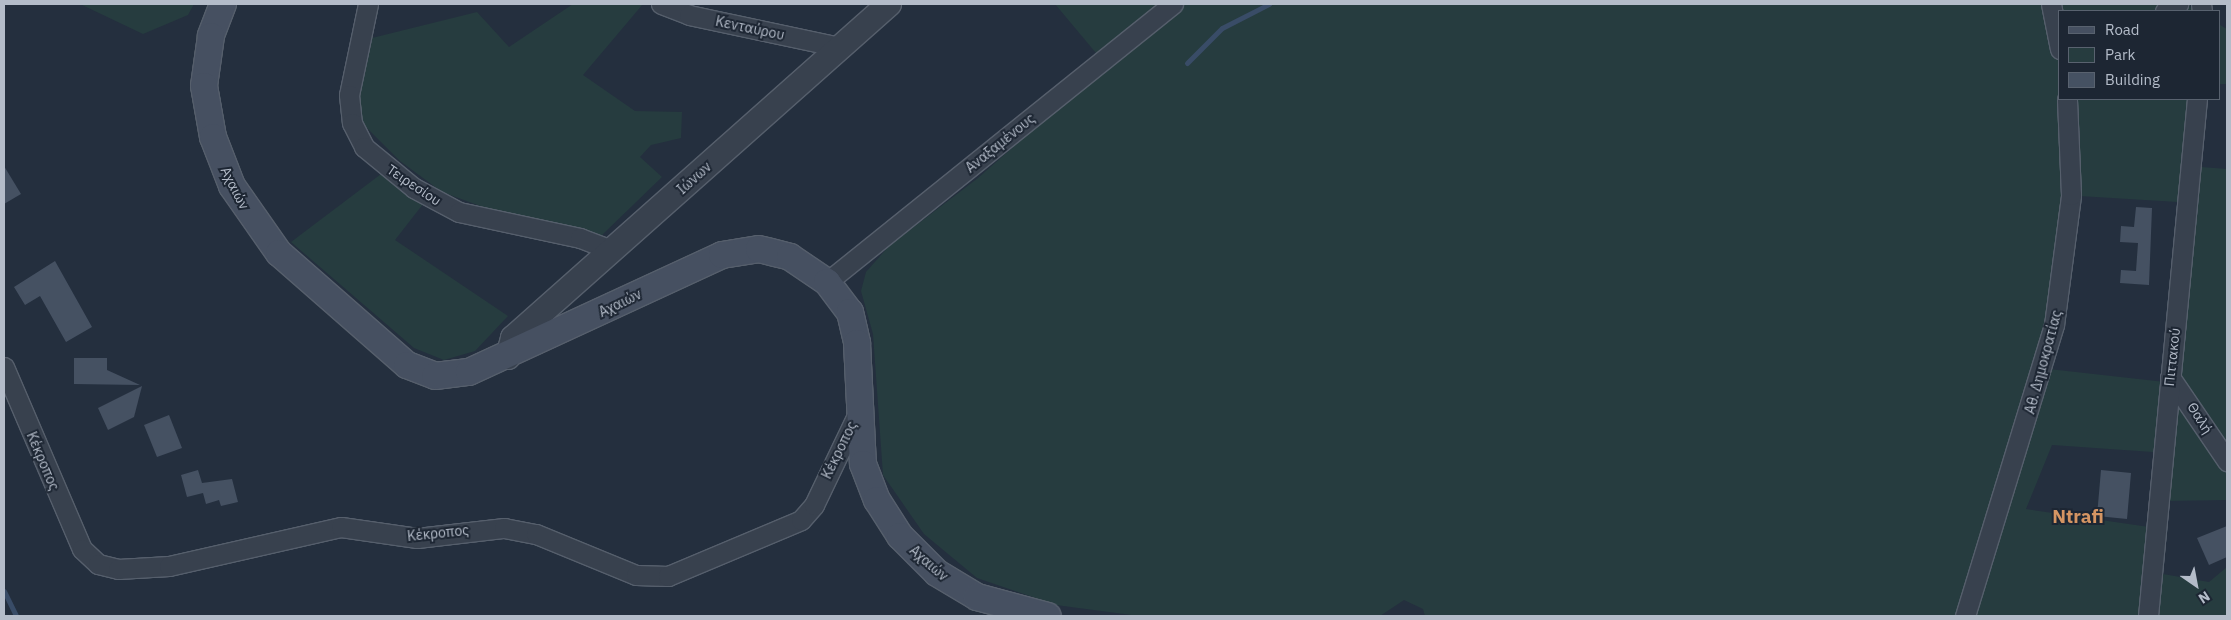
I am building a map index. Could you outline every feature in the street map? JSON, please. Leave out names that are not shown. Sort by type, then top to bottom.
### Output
[{"type":"main road","name":"Αχαιών","points":[[223,4],[205,64],[206,110],[232,186],[264,236],[414,369],[451,376],[508,357],[736,251],[779,253],[827,282],[842,297],[854,325],[858,413],[863,464],[872,489],[913,551],[950,582],[977,597],[1048,616]]},
{"type":"street","name":"Τειρεσίου","points":[[368,4],[348,95],[352,123],[364,147],[414,188],[459,212],[574,237],[612,250]]},
{"type":"street","name":"Κενταύρου","points":[[660,4],[689,15],[840,47]]},
{"type":"street","name":"Ιώνων","points":[[508,357],[513,338],[889,4]]},
{"type":"street","name":"Αναξαμένους","points":[[827,282],[1174,4]]},
{"type":"street","points":[[2051,4],[2058,39]]},
{"type":"street","points":[[2167,10],[2178,4]]},
{"type":"street","name":"Αθ. Δημοκρατίας","points":[[1966,616],[2054,325],[2071,195],[2067,100]]},
{"type":"street","name":"Πιττακού","points":[[2148,616],[2197,100]]},
{"type":"street","name":"Κέκροπος","points":[[4,366],[82,549],[98,564],[124,570],[169,566],[341,527],[417,538],[504,528],[536,534],[636,574],[668,576],[801,520],[814,505],[858,413]]},
{"type":"street","name":"Θαλή","points":[[2170,377],[2227,461]]},
{"type":"green space","points":[[80,4],[194,4],[188,15],[143,34]]},
{"type":"green space","points":[[573,4],[643,4],[583,75],[635,111],[682,112],[681,138],[651,145],[640,157],[662,177],[601,236],[494,211],[442,192],[400,161],[363,124],[356,100],[372,38],[477,12],[509,47]]},
{"type":"green space","points":[[1055,4],[2187,4],[2193,10],[2058,10],[2058,100],[2191,100],[2189,166],[2227,169],[2227,500],[2165,501],[2167,453],[2052,445],[2026,509],[2163,529],[2163,574],[2209,582],[2227,567],[2227,616],[1425,616],[1423,609],[1404,600],[1380,616],[1139,616],[1056,605],[977,578],[924,534],[883,475],[873,334],[861,291],[866,272],[889,246],[978,178],[1106,65]],"holes":[[[2063,195],[2194,203],[2174,383],[2040,368]]]},
{"type":"green space","points":[[2221,26],[2227,29],[2227,84],[2221,84]]},
{"type":"green space","points":[[385,171],[427,199],[395,240],[508,316],[475,351],[444,360],[414,348],[291,242]]},
{"type":"building","points":[[4,166],[21,194],[4,204]]},
{"type":"building","points":[[2136,207],[2152,208],[2149,285],[2120,283],[2121,270],[2136,271],[2138,243],[2120,242],[2121,226],[2134,227]]},
{"type":"building","points":[[55,261],[92,327],[66,342],[40,296],[25,305],[14,287]]},
{"type":"building","points":[[74,358],[107,358],[107,370],[140,385],[74,384]]},
{"type":"building","points":[[142,386],[134,417],[108,430],[98,408]]},
{"type":"building","points":[[169,415],[182,448],[157,457],[144,425]]},
{"type":"building","points":[[198,470],[202,483],[232,479],[238,502],[221,506],[219,500],[206,504],[203,493],[187,497],[181,475]]},
{"type":"building","points":[[2101,470],[2131,473],[2127,519],[2097,516]]},
{"type":"building","points":[[2227,526],[2227,557],[2209,565],[2197,538]]},
{"type":"waterway","points":[[1187,63],[1222,28],[1269,4]]},
{"type":"waterway","points":[[4,591],[16,616]]},
{"type":"district","name":"Ntrafi","points":[[2078,517]]}]
